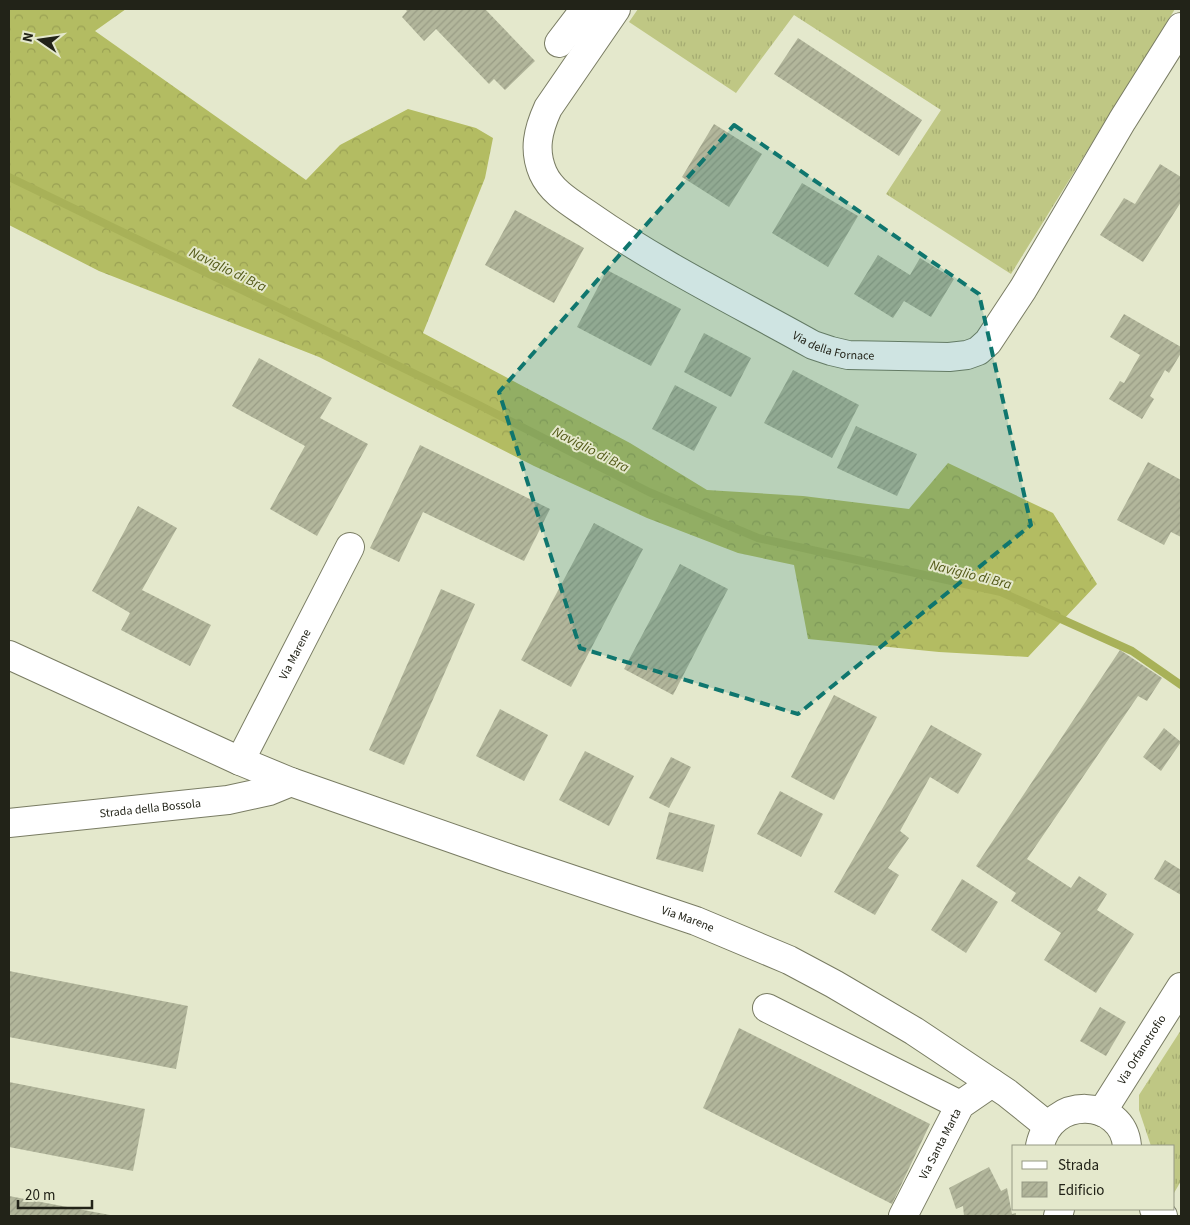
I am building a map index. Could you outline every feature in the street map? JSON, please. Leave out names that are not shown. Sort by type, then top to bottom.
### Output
[{"type":"street","points":[[559,43],[585,9]]},
{"type":"street","name":"Via della Fornace","points":[[616,9],[548,108],[541,122],[537,139],[537,156],[543,175],[558,194],[629,243],[813,345],[831,352],[848,355],[949,357],[967,355],[978,351],[988,342],[1181,27]]},
{"type":"street","name":"Via Marene","points":[[240,761],[350,547]]},
{"type":"street","name":"Via Marene","points":[[9,655],[240,761],[291,782],[696,921],[789,960],[914,1031],[1007,1093],[1044,1136],[1059,1116],[1072,1110],[1088,1108],[1102,1112]]},
{"type":"street","name":"Strada della Bossola","points":[[9,823],[228,800],[269,791],[291,782]]},
{"type":"street","name":"Via Orfanotrofio","points":[[1102,1112],[1181,987]]},
{"type":"street","points":[[767,1008],[960,1105]]},
{"type":"street","name":"Via Santa Marta","points":[[903,1216],[960,1105],[992,1083]]},
{"type":"street","points":[[1102,1112],[1113,1119],[1122,1129],[1127,1145]]},
{"type":"highlighted area","points":[[734,125],[979,294],[1031,525],[798,714],[580,648],[499,392]]},
{"type":"green space","points":[[9,9],[126,9],[95,31],[306,180],[340,145],[408,109],[476,128],[493,138],[485,178],[423,333],[630,443],[707,490],[803,496],[909,509],[948,463],[1053,513],[1097,584],[1028,657],[939,652],[808,639],[794,565],[738,553],[647,518],[534,466],[319,357],[99,271],[9,225]]},
{"type":"green space","points":[[638,9],[1175,9],[1011,274],[886,194],[941,110],[794,15],[736,93],[629,22]]},
{"type":"green space","points":[[1181,1030],[1181,1181],[1175,1191],[1175,1145],[1151,1145],[1139,1110],[1139,1095]]},
{"type":"building","points":[[405,9],[485,9],[535,61],[505,90],[494,79],[489,84],[436,29],[424,41],[402,17],[407,11]]},
{"type":"building","points":[[798,38],[922,120],[899,156],[774,74]]},
{"type":"building","points":[[714,124],[762,154],[729,207],[682,177]]},
{"type":"building","points":[[1160,164],[1181,177],[1181,202],[1143,262],[1100,235],[1124,198],[1135,204]]},
{"type":"building","points":[[802,183],[858,216],[828,267],[772,233]]},
{"type":"building","points":[[515,210],[584,248],[554,303],[485,265]]},
{"type":"building","points":[[878,255],[910,275],[920,258],[954,279],[931,317],[904,301],[893,318],[854,294]]},
{"type":"building","points":[[607,270],[681,309],[651,366],[577,327]]},
{"type":"building","points":[[1124,314],[1181,347],[1181,353],[1169,373],[1165,370],[1150,396],[1154,399],[1142,419],[1109,399],[1120,381],[1124,383],[1140,355],[1110,337]]},
{"type":"building","points":[[704,333],[751,358],[731,397],[684,372]]},
{"type":"building","points":[[259,358],[332,398],[320,418],[368,444],[317,536],[270,509],[305,446],[232,406]]},
{"type":"building","points":[[793,370],[859,405],[832,458],[764,423]]},
{"type":"building","points":[[675,385],[717,407],[694,451],[652,429]]},
{"type":"building","points":[[856,426],[917,454],[897,496],[837,468]]},
{"type":"building","points":[[420,445],[550,509],[524,561],[423,512],[399,562],[370,548]]},
{"type":"building","points":[[1148,462],[1181,480],[1181,537],[1171,532],[1164,545],[1117,520]]},
{"type":"building","points":[[138,506],[177,528],[142,590],[211,625],[190,666],[121,630],[130,613],[92,591]]},
{"type":"building","points":[[594,523],[643,549],[571,687],[521,660]]},
{"type":"building","points":[[680,564],[728,589],[673,695],[624,669]]},
{"type":"building","points":[[441,589],[475,604],[404,765],[369,750]]},
{"type":"building","points":[[1120,650],[1162,678],[1147,701],[1138,696],[1027,859],[1071,888],[1079,876],[1107,894],[1097,910],[1134,934],[1096,993],[1044,960],[1061,933],[1011,901],[1016,893],[976,866]]},
{"type":"building","points":[[834,695],[877,717],[834,800],[791,777]]},
{"type":"building","points":[[500,709],[548,735],[524,781],[476,756]]},
{"type":"building","points":[[931,725],[982,754],[958,794],[930,777],[900,831],[909,838],[888,868],[899,875],[875,915],[834,892]]},
{"type":"building","points":[[1164,728],[1181,742],[1161,771],[1143,757]]},
{"type":"building","points":[[585,751],[634,776],[609,826],[559,800]]},
{"type":"building","points":[[671,757],[691,767],[669,808],[649,798]]},
{"type":"building","points":[[780,791],[823,814],[801,857],[757,834]]},
{"type":"building","points":[[669,812],[715,825],[703,872],[656,859]]},
{"type":"building","points":[[1165,860],[1181,870],[1181,895],[1154,879]]},
{"type":"building","points":[[962,879],[998,902],[966,953],[931,930]]},
{"type":"building","points":[[9,971],[188,1006],[176,1069],[9,1037]]},
{"type":"building","points":[[1100,1007],[1126,1022],[1106,1056],[1080,1041]]},
{"type":"building","points":[[739,1028],[930,1124],[892,1204],[703,1108]]},
{"type":"building","points":[[9,1082],[145,1109],[133,1171],[9,1147]]},
{"type":"building","points":[[989,1167],[1001,1191],[1007,1188],[1012,1214],[1016,1213],[1016,1216],[964,1216],[963,1206],[956,1209],[949,1188]]},
{"type":"building","points":[[9,1196],[110,1215],[110,1216],[9,1216]]},
{"type":"waterway","name":"Naviglio di Bra","points":[[9,177],[475,403],[649,492],[758,538],[1001,592],[1132,651],[1181,685]]}]
